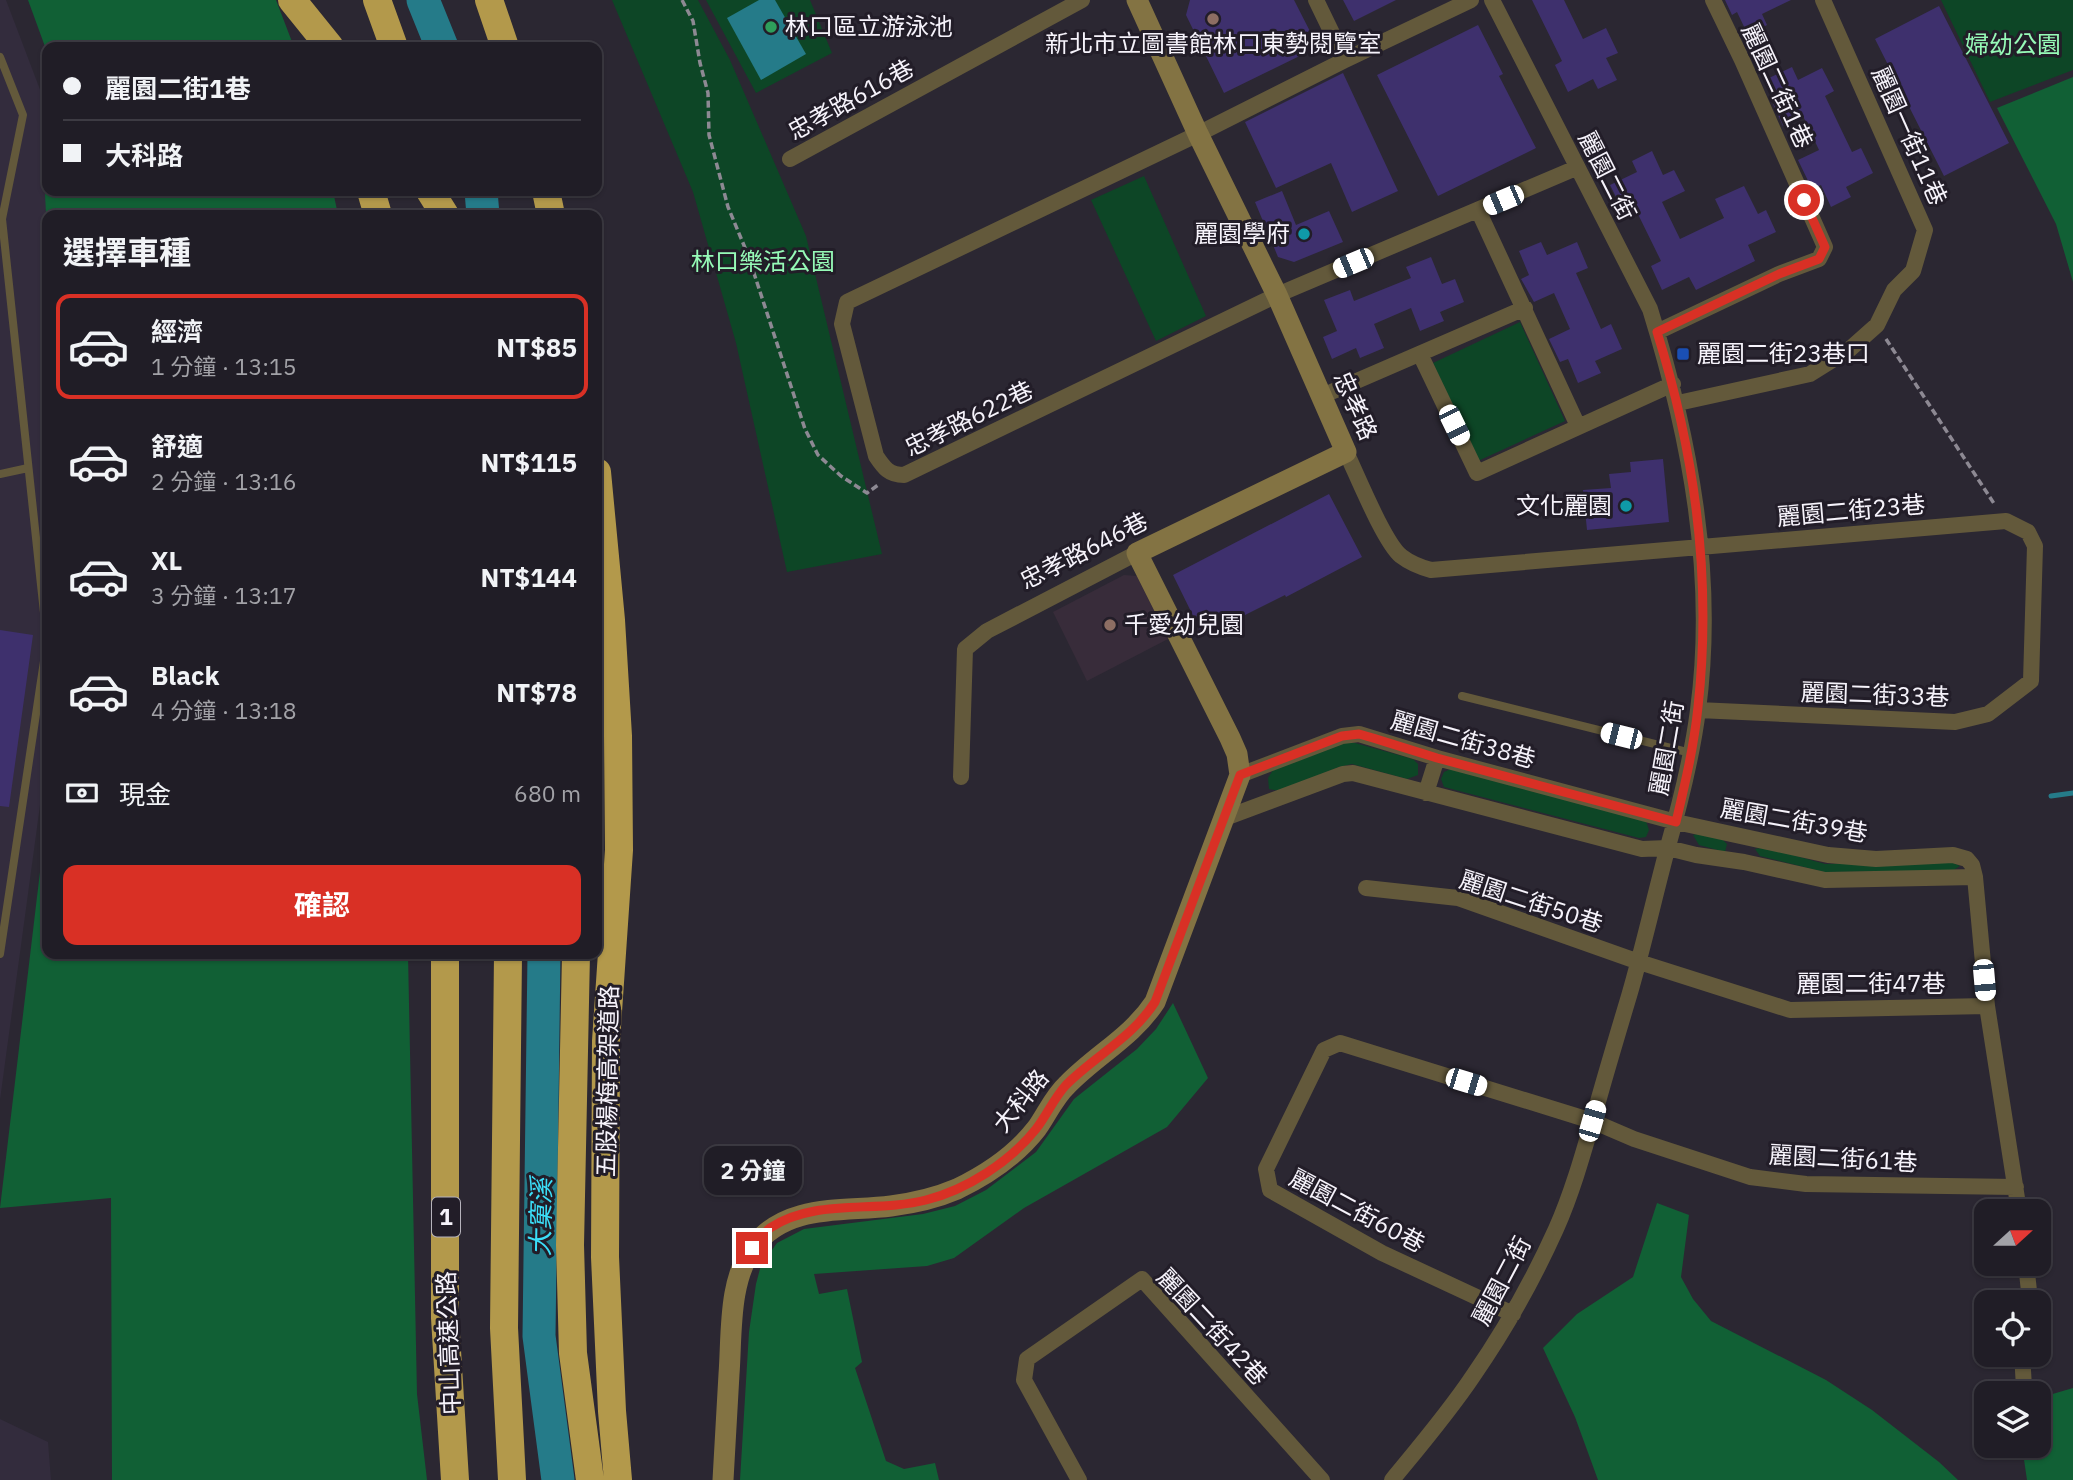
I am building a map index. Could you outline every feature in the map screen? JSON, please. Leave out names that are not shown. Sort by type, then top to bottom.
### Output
[{"type":"highway","points":[[292,0],[325,42]]},
{"type":"highway","points":[[310,0],[327,42]]},
{"type":"highway","points":[[377,0],[392,42]]},
{"type":"highway","points":[[489,0],[503,42]]},
{"type":"highway","name":"五股楊梅高架道路","points":[[602,525],[618,736],[619,850],[606,1041],[605,1243],[612,1411],[618,1480]]},
{"type":"highway","name":"中山高速公路","points":[[445,959],[445,1318],[455,1480]]},
{"type":"highway","points":[[508,959],[504,1328],[512,1480]]},
{"type":"highway","name":"五股楊梅高架道路","points":[[576,959],[570,1245],[573,1353],[590,1480]]},
{"type":"street","name":"忠孝路616巷","points":[[790,159],[1082,0]]},
{"type":"street","name":"忠孝路","points":[[1137,0],[1198,134],[1277,295],[1346,452],[1398,554],[1415,565],[1431,570],[1700,547]]},
{"type":"street","points":[[1316,0],[1345,60]]},
{"type":"street","points":[[1198,134],[1471,0]]},
{"type":"street","name":"麗園二街","points":[[1392,1480],[1473,1377],[1513,1314],[1556,1228],[1580,1167],[1676,822],[1691,753],[1702,673],[1703,591],[1689,462],[1678,403],[1650,309],[1492,0]]},
{"type":"street","name":"麗園二街1巷","points":[[1657,332],[1779,274],[1819,259],[1825,247],[1713,0]]},
{"type":"street","name":"麗園一街11巷","points":[[1823,0],[1925,230],[1913,271],[1894,290],[1877,325]]},
{"type":"street","name":"忠孝路622巷","points":[[1198,134],[847,302],[842,324],[876,456],[892,475],[904,475],[914,471],[1277,295],[1576,168]]},
{"type":"street","points":[[1478,210],[1578,426]]},
{"type":"street","points":[[1322,396],[1525,308]]},
{"type":"street","points":[[1678,403],[1810,374],[1850,349],[1877,325]]},
{"type":"street","points":[[1420,354],[1477,473],[1673,384]]},
{"type":"street","name":"忠孝路646巷","points":[[961,777],[965,649],[987,631],[1137,553],[1346,452]]},
{"type":"street","name":"麗園二街23巷","points":[[1700,547],[2006,521]]},
{"type":"street","name":"麗園二街33巷","points":[[1698,710],[1955,722],[1987,714],[2031,681],[2035,546],[2028,532],[2006,521]]},
{"type":"street","points":[[1137,553],[1230,738],[1237,754],[1240,775]]},
{"type":"street","name":"麗園二街38巷","points":[[1240,775],[1350,735],[1373,738],[1437,758],[1676,822]]},
{"type":"street","points":[[1426,793],[1437,758]]},
{"type":"street","points":[[1225,818],[1343,774],[1362,774],[1642,849],[1668,848]]},
{"type":"street","name":"大科路","points":[[723,1480],[733,1306],[740,1275],[752,1248],[769,1229],[792,1217],[818,1211],[891,1206],[926,1200],[957,1189],[1012,1153],[1035,1130],[1064,1087],[1144,1020],[1155,1002],[1240,775]]},
{"type":"street","name":"麗園二街39巷","points":[[1668,848],[1825,880],[1975,877],[1972,864],[1967,859],[1953,855],[1854,859],[1676,822]]},
{"type":"street","points":[[1744,862],[1749,837]]},
{"type":"street","points":[[1975,877],[1987,1006],[2018,1199]]},
{"type":"street","name":"麗園二街50巷","points":[[1366,888],[1458,898],[1639,962]]},
{"type":"street","name":"麗園二街47巷","points":[[1639,962],[1790,1010],[1987,1006]]},
{"type":"street","name":"麗園二街60巷","points":[[1513,1314],[1382,1253],[1270,1190],[1266,1169],[1324,1049],[1340,1043],[1592,1121]]},
{"type":"street","name":"麗園二街61巷","points":[[1592,1121],[1634,1139],[1750,1177],[1806,1184],[2016,1187]]},
{"type":"street","name":"麗園二街42巷","points":[[1079,1480],[1024,1380],[1027,1359],[1142,1279],[1322,1480]]},
{"type":"lane","points":[[0,57],[23,115],[2,219],[42,595]]},
{"type":"lane","points":[[0,474],[28,468]]},
{"type":"lane","points":[[0,954],[42,674]]},
{"type":"lane","points":[[1462,696],[1691,753]]},
{"type":"path","points":[[682,0],[693,21],[708,93],[709,135],[728,207],[748,255],[805,429],[818,455],[841,476],[867,493],[892,475]]},
{"type":"path","points":[[1877,325],[2006,521]]},
{"type":"shaded area","points":[[0,0],[6,0],[42,95],[42,196],[48,196],[48,210],[42,210],[42,791],[0,1100]]},
{"type":"shaded area","name":"千愛幼兒園","points":[[1124,575],[1137,576],[1168,639],[1087,681],[1053,612]]},
{"type":"shaded area","points":[[0,1419],[48,1442],[51,1480],[0,1480]]},
{"type":"green space","points":[[28,0],[276,0],[292,42],[43,42]]},
{"type":"green space","name":"林口樂活公園","points":[[612,0],[698,0],[730,60],[806,236],[882,554],[787,572],[736,343],[693,192]]},
{"type":"green space","name":"林口區立游泳池","points":[[706,0],[810,0],[832,53],[756,93]]},
{"type":"green space","name":"婦幼公園","points":[[1941,0],[2073,0],[2073,70],[1990,102]]},
{"type":"green space","points":[[2073,77],[2073,282],[2056,224],[1997,108]]},
{"type":"green space","points":[[1144,176],[1206,316],[1156,341],[1091,200]]},
{"type":"green space","points":[[45,196],[334,196],[337,210],[46,210]]},
{"type":"green space","points":[[1520,322],[1565,421],[1478,461],[1433,363]]},
{"type":"green space","points":[[1342,743],[1355,743],[1413,759],[1418,764],[1418,775],[1407,779],[1352,764],[1280,791],[1269,789],[1268,778],[1273,770]]},
{"type":"green space","points":[[1453,768],[1646,821],[1649,830],[1646,837],[1639,838],[1444,787],[1441,779],[1444,772]]},
{"type":"green space","points":[[1703,832],[1720,837],[1727,844],[1725,852],[1699,845],[1693,835]]},
{"type":"green space","points":[[1765,847],[1825,864],[1949,861],[1960,866],[1952,871],[1824,872],[1760,856],[1755,849]]},
{"type":"green space","points":[[42,855],[42,959],[408,959],[417,1394],[427,1480],[112,1480],[111,1198],[0,1208]]},
{"type":"green space","points":[[1173,1003],[1208,1078],[1167,1127],[1024,1208],[954,1258],[927,1266],[814,1274],[819,1294],[847,1289],[862,1362],[855,1368],[886,1461],[904,1469],[935,1463],[939,1480],[740,1480],[749,1332],[756,1284],[761,1265],[777,1243],[804,1229],[923,1214],[955,1206],[986,1190],[1036,1152],[1074,1099],[1137,1049],[1156,1029]]},
{"type":"green space","points":[[1657,1203],[1689,1215],[1681,1277],[1693,1299],[1711,1321],[1826,1380],[1872,1410],[1958,1480],[1598,1480],[1575,1417],[1543,1348],[1577,1314],[1633,1277]]},
{"type":"green space","points":[[2073,1388],[2073,1480],[2027,1480],[2024,1458],[2051,1458],[2051,1394]]},
{"type":"water","points":[[759,0],[775,0],[806,54],[761,80],[727,18]]},
{"type":"building","points":[[1190,0],[1294,0],[1318,47],[1224,93],[1186,15]]},
{"type":"building","points":[[1343,0],[1396,0],[1354,21]]},
{"type":"building","points":[[1532,0],[1564,0],[1583,39],[1606,28],[1618,53],[1606,58],[1617,80],[1598,89],[1593,79],[1568,92],[1555,65],[1562,61]]},
{"type":"building","points":[[1725,0],[1791,0],[1762,14],[1767,25],[1748,35],[1737,12],[1732,15]]},
{"type":"building","points":[[1939,6],[2009,143],[1944,176],[1875,39]]},
{"type":"building","points":[[1478,25],[1503,74],[1499,76],[1536,148],[1438,196],[1377,75]]},
{"type":"building","points":[[1792,67],[1798,80],[1822,68],[1834,91],[1825,96],[1852,152],[1861,148],[1873,173],[1846,187],[1851,197],[1831,207],[1821,185],[1812,189],[1798,160],[1819,150],[1803,116],[1783,126],[1773,104],[1780,100],[1769,78]]},
{"type":"building","points":[[1343,73],[1398,191],[1352,212],[1331,163],[1276,188],[1245,122]]},
{"type":"building","points":[[1652,151],[1663,175],[1674,170],[1685,191],[1662,202],[1680,239],[1724,218],[1715,199],[1744,186],[1758,214],[1766,210],[1776,232],[1748,245],[1755,261],[1696,290],[1689,277],[1662,290],[1651,266],[1661,261],[1633,204],[1622,209],[1610,185],[1637,172],[1632,161]]},
{"type":"building","name":"麗園學府","points":[[1282,191],[1296,225],[1329,211],[1343,242],[1294,262],[1278,257],[1255,202]]},
{"type":"building","points":[[1541,242],[1547,255],[1577,242],[1588,268],[1576,273],[1601,329],[1611,324],[1622,349],[1595,361],[1601,373],[1578,383],[1568,359],[1560,362],[1549,339],[1570,329],[1554,293],[1534,302],[1521,279],[1529,275],[1519,251]]},
{"type":"building","points":[[1431,257],[1442,284],[1455,279],[1464,302],[1440,312],[1444,321],[1420,331],[1411,308],[1374,324],[1384,348],[1360,358],[1356,348],[1332,359],[1323,337],[1337,331],[1324,300],[1350,290],[1354,301],[1411,278],[1406,267]]},
{"type":"building","name":"文化麗園","points":[[1663,459],[1669,522],[1587,530],[1583,490],[1611,488],[1609,474],[1631,472],[1630,462]]},
{"type":"building","points":[[1329,494],[1362,557],[1203,636],[1173,575]]},
{"type":"building","points":[[0,630],[33,635],[9,807],[0,806]]},
{"type":"waterway","name":"大窠溪","points":[[423,0],[440,42]]},
{"type":"waterway","name":"大窠溪","points":[[481,196],[483,210]]},
{"type":"waterway","points":[[2051,796],[2073,793]]},
{"type":"waterway","name":"大窠溪","points":[[544,959],[539,1336],[558,1480]]},
{"type":"place","name":"新北市立圖書館林口東勢閱覽室","points":[[1213,19]]},
{"type":"place","name":"林口區立游泳池","points":[[771,27]]},
{"type":"place","name":"麗園學府","points":[[1304,234]]},
{"type":"place","name":"麗園二街23巷口","points":[[1683,354]]},
{"type":"place","name":"文化麗園","points":[[1626,506]]},
{"type":"place","name":"千愛幼兒園","points":[[1110,625]]},
{"type":"route","points":[[752,1248],[769,1229],[792,1217],[818,1211],[891,1206],[926,1200],[957,1189],[1012,1153],[1035,1130],[1064,1087],[1144,1020],[1155,1002],[1240,775],[1342,736],[1359,734],[1437,758],[1676,822],[1698,710],[1702,673],[1703,591],[1689,462],[1678,403],[1657,332],[1779,274],[1819,259],[1825,247],[1804,200]]}]
